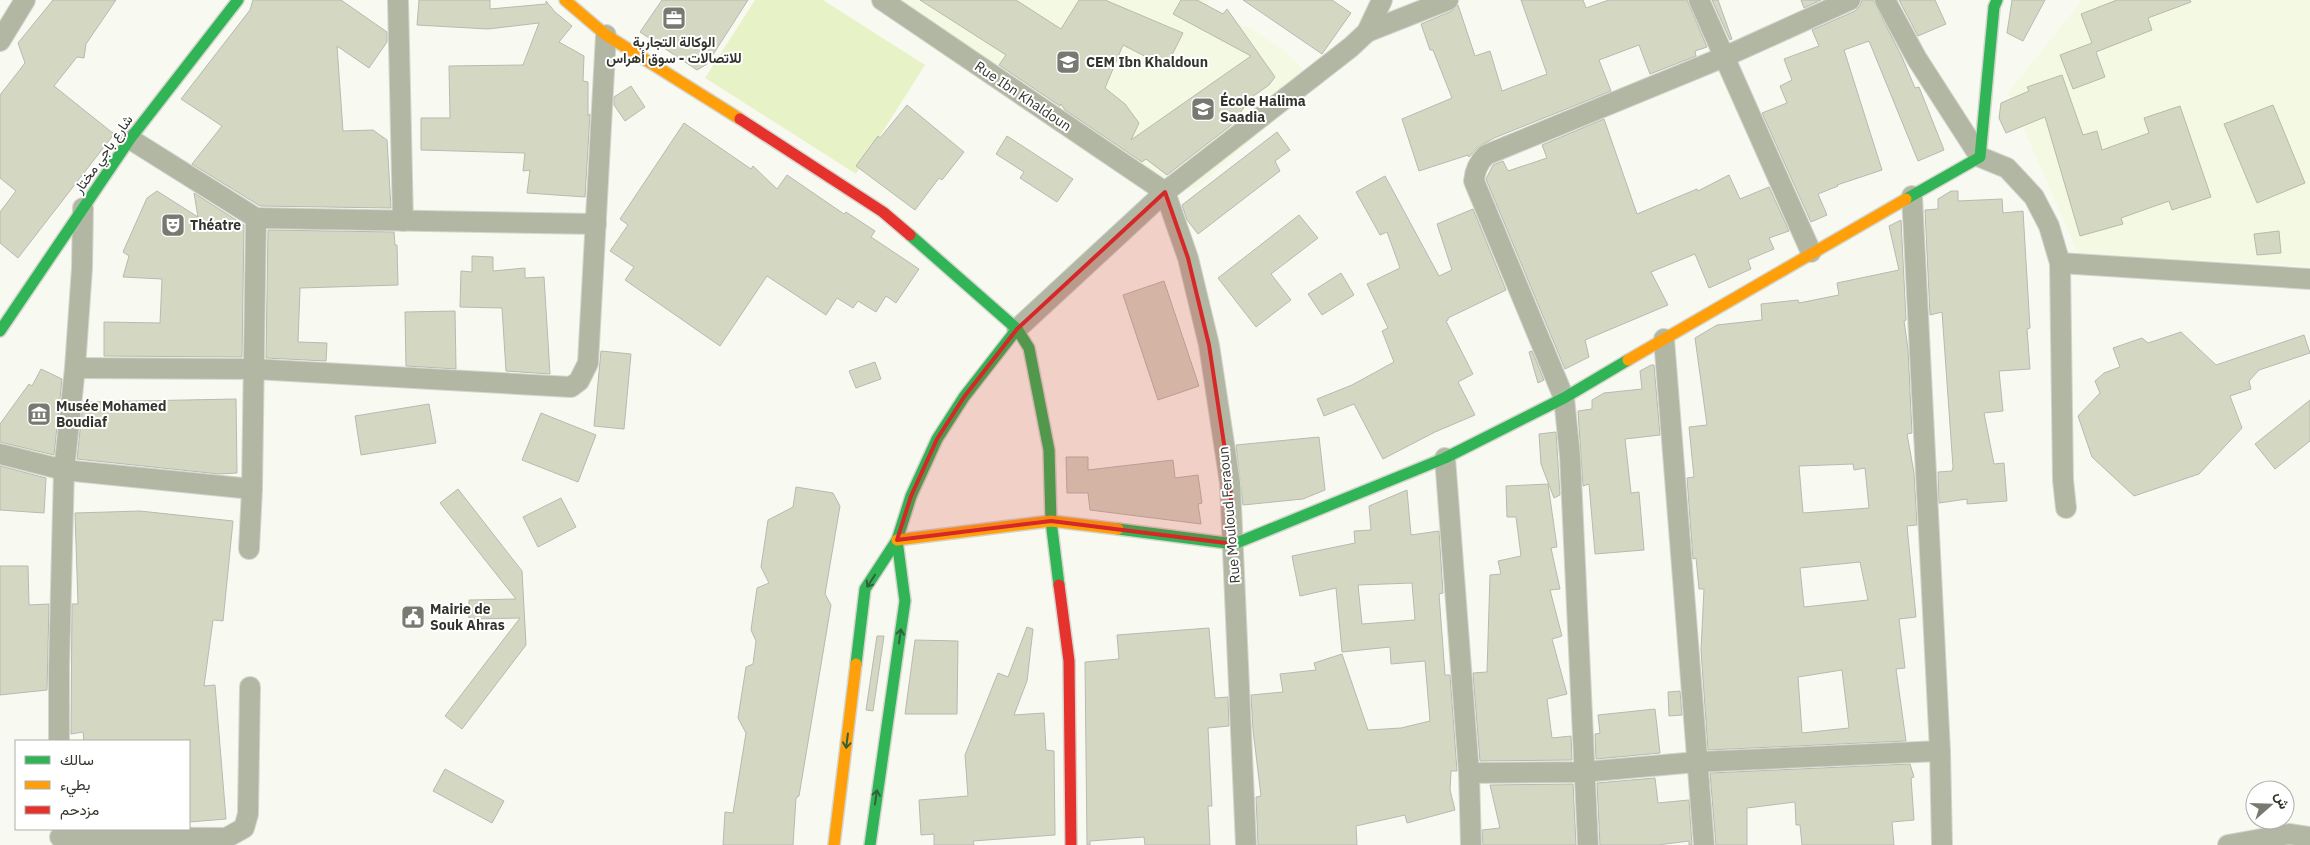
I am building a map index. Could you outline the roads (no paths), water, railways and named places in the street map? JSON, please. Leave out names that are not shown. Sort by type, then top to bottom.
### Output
[{"type":"main road","name":"شارع باجي مختار","points":[[0,330],[130,139],[238,0]]},
{"type":"main road","points":[[897,540],[1051,521],[1234,544],[1445,458],[1564,398],[1811,252],[1980,157],[1994,7],[1997,0]]},
{"type":"main road","points":[[569,1],[606,35],[779,142],[883,212],[1017,329],[1029,348],[1050,450],[1051,521],[1069,662],[1071,845]]},
{"type":"main road","points":[[834,845],[865,589],[897,540],[911,496],[937,439],[964,397],[1017,329]]},
{"type":"main road","points":[[870,845],[905,601],[897,540]]},
{"type":"street","points":[[0,41],[25,0]]},
{"type":"street","points":[[398,0],[403,221]]},
{"type":"street","name":"Rue Ibn Khaldoun","points":[[882,0],[1164,192]]},
{"type":"street","points":[[1367,32],[1382,0]]},
{"type":"street","points":[[1017,329],[1164,192],[1344,53],[1367,32],[1448,0]]},
{"type":"street","points":[[1699,0],[1811,252]]},
{"type":"street","points":[[1588,845],[1583,772],[1570,456],[1564,398],[1474,181],[1479,162],[1486,155],[1724,57],[1850,0]]},
{"type":"street","points":[[1885,0],[1917,59],[1980,157],[2007,168],[2034,197],[2049,226],[2060,263],[2063,480],[2066,508]]},
{"type":"street","points":[[75,368],[254,369],[571,387],[579,381],[588,363],[606,35]]},
{"type":"street","points":[[130,139],[256,218],[596,224]]},
{"type":"street","name":"Rue Mouloud Feraoun","points":[[1164,192],[1188,258],[1209,345],[1230,483],[1246,845]]},
{"type":"street","points":[[1912,196],[1940,750],[1942,845]]},
{"type":"street","points":[[60,740],[59,667],[64,470],[75,368],[82,268],[83,208]]},
{"type":"street","points":[[249,549],[252,489],[256,218]]},
{"type":"street","points":[[2060,263],[2310,279]]},
{"type":"street","points":[[1664,339],[1704,845]]},
{"type":"street","points":[[0,454],[64,470],[252,489]]},
{"type":"street","points":[[1445,458],[1469,773],[1471,845]]},
{"type":"street","points":[[60,837],[226,838],[244,828],[248,814],[250,687]]},
{"type":"street","points":[[1469,773],[1583,772],[1697,762],[1940,750]]},
{"type":"street","points":[[2228,845],[2289,834],[2310,837]]},
{"type":"place","name":"الوكالة التجارية للاتصالات - سوق أهراس","points":[[674,18]]},
{"type":"place","name":"CEM Ibn Khaldoun","points":[[1068,62]]},
{"type":"place","name":"École Halima Saadia","points":[[1203,109]]},
{"type":"place","name":"Théatre","points":[[173,225]]},
{"type":"place","name":"Musée Mohamed Boudiaf","points":[[39,414]]},
{"type":"place","name":"Mairie de Souk Ahras","points":[[413,617]]}]
